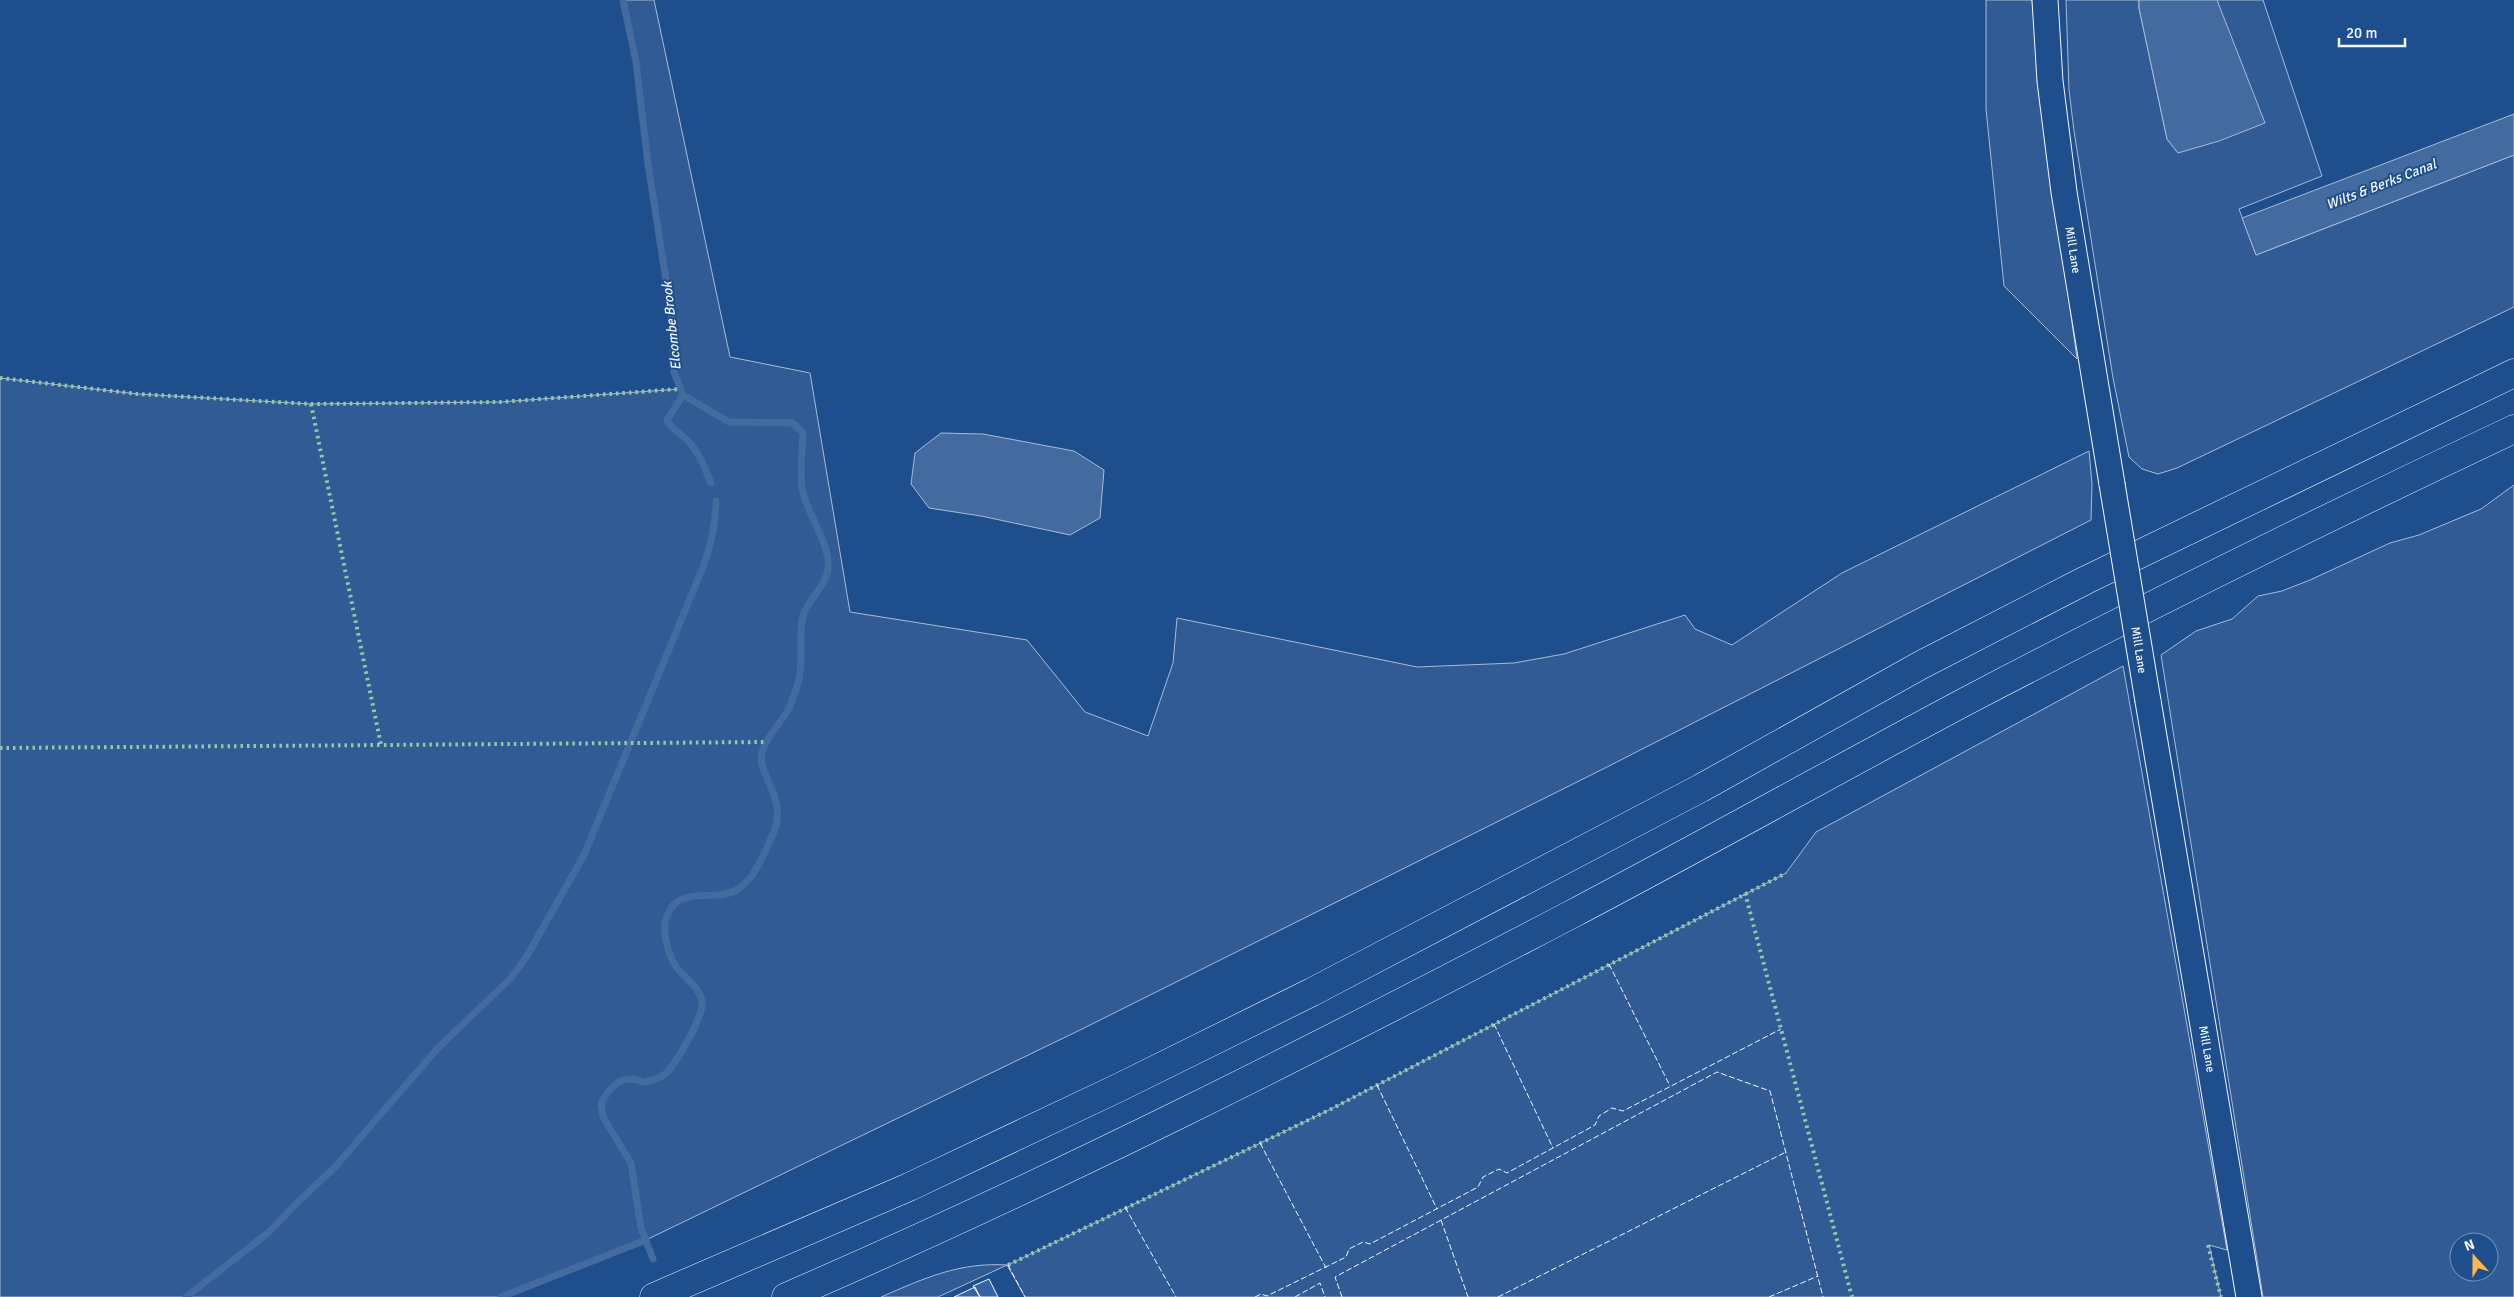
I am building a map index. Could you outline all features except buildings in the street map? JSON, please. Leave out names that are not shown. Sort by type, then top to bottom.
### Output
[{"type":"highway","points":[[654,1297],[908,1187],[1118,1088],[1303,997],[1701,788],[1921,666],[2077,584],[2514,372]]},
{"type":"highway","points":[[786,1297],[928,1236],[1330,1039],[1573,913],[2088,638],[2366,499],[2514,429]]},
{"type":"street","name":"Mill Lane","points":[[2045,0],[2050,72],[2064,192],[2249,1297]]},
{"type":"shaded area","points":[[623,0],[654,0],[730,357],[810,373],[850,612],[1027,640],[1085,712],[1148,736],[1173,663],[1177,618],[1417,667],[1514,663],[1564,654],[1685,615],[1695,629],[1732,645],[1842,573],[2089,451],[2092,484],[2091,520],[1607,767],[1080,1030],[646,1240],[502,1297],[0,1297],[0,378],[138,394],[311,404],[500,402],[679,389],[674,372],[672,319],[648,164],[636,62]]},
{"type":"shaded area","points":[[1986,0],[2032,0],[2042,102],[2077,359],[2004,286],[1986,109]]},
{"type":"shaded area","points":[[2066,0],[2139,0],[2139,8],[2167,139],[2178,153],[2228,33],[2217,0],[2263,0],[2322,176],[2239,209],[2256,255],[2514,155],[2514,307],[2177,468],[2158,474],[2142,469],[2129,457],[2113,378],[2074,131],[2069,90]]},
{"type":"shaded area","points":[[2514,485],[2514,1297],[2263,1297],[2161,655],[2196,631],[2232,619],[2258,596],[2282,591],[2390,543],[2419,535],[2481,509]]},
{"type":"shaded area","points":[[2123,666],[2227,1250],[2209,1245],[2221,1297],[1025,1297],[1007,1265],[1331,1109],[1786,873],[1816,832]]},
{"type":"shaded area","points":[[1007,1265],[938,1297],[881,1297],[943,1273],[974,1266]]},
{"type":"water","points":[[2139,0],[2217,0],[2265,123],[2219,141],[2178,153],[2167,139],[2139,8]]},
{"type":"water","name":"Wilts & Berks Canal","points":[[2514,114],[2514,155],[2256,255],[2242,218]]},
{"type":"water","points":[[941,433],[983,434],[1074,451],[1104,470],[1100,518],[1070,535],[981,516],[929,508],[911,484],[915,453]]},
{"type":"waterway","name":"Elcombe Brook","points":[[623,0],[636,62],[648,164],[672,319],[674,372],[683,395],[729,422],[793,423],[803,433],[802,488],[804,498],[826,549],[828,559],[827,575],[807,607],[802,620],[800,674],[793,698],[787,712],[770,736],[762,752],[763,769],[775,798],[777,809],[777,821],[767,848],[750,879],[738,889],[719,895],[689,897],[680,900],[673,906],[665,922],[668,950],[677,968],[696,988],[701,997],[699,1018],[682,1051],[665,1074],[647,1082],[630,1079],[618,1082],[609,1091],[601,1104],[603,1117],[631,1163],[641,1228],[653,1259]]},
{"type":"waterway","points":[[683,395],[667,420],[694,448],[711,483]]},
{"type":"waterway","points":[[186,1297],[269,1232],[336,1166],[437,1049],[510,979],[527,956],[584,855],[703,567],[712,535],[716,501]]},
{"type":"waterway","points":[[501,1297],[646,1240]]},
{"type":"hedge","points":[[0,378],[138,394],[311,404],[500,402],[679,389]]},
{"type":"hedge","points":[[311,404],[381,745],[767,742]]},
{"type":"hedge","points":[[0,748],[381,745]]},
{"type":"hedge","points":[[1008,1265],[1331,1109],[1786,873]]},
{"type":"hedge","points":[[1745,893],[1852,1297]]},
{"type":"hedge","points":[[2208,1245],[2221,1297]]},
{"type":"fence","points":[[1609,964],[1670,1086]]},
{"type":"fence","points":[[1494,1024],[1553,1148]]},
{"type":"fence","points":[[1255,1297],[1261,1294],[1267,1296],[1346,1257],[1349,1249],[1363,1242],[1370,1244],[1478,1187],[1483,1177],[1499,1169],[1507,1173],[1595,1125],[1599,1116],[1612,1108],[1623,1111],[1781,1029]]},
{"type":"fence","points":[[1342,1297],[1335,1277],[1717,1072],[1770,1091],[1823,1297]]},
{"type":"fence","points":[[1377,1085],[1437,1209]]},
{"type":"fence","points":[[1260,1143],[1326,1268]]},
{"type":"fence","points":[[1498,1297],[1786,1152]]},
{"type":"fence","points":[[1125,1207],[1176,1297]]},
{"type":"fence","points":[[1441,1220],[1468,1297]]},
{"type":"fence","points":[[1008,1265],[1025,1297]]},
{"type":"fence","points":[[1769,1297],[1818,1276]]},
{"type":"fence","points":[[1295,1297],[1320,1283],[1325,1297]]}]
